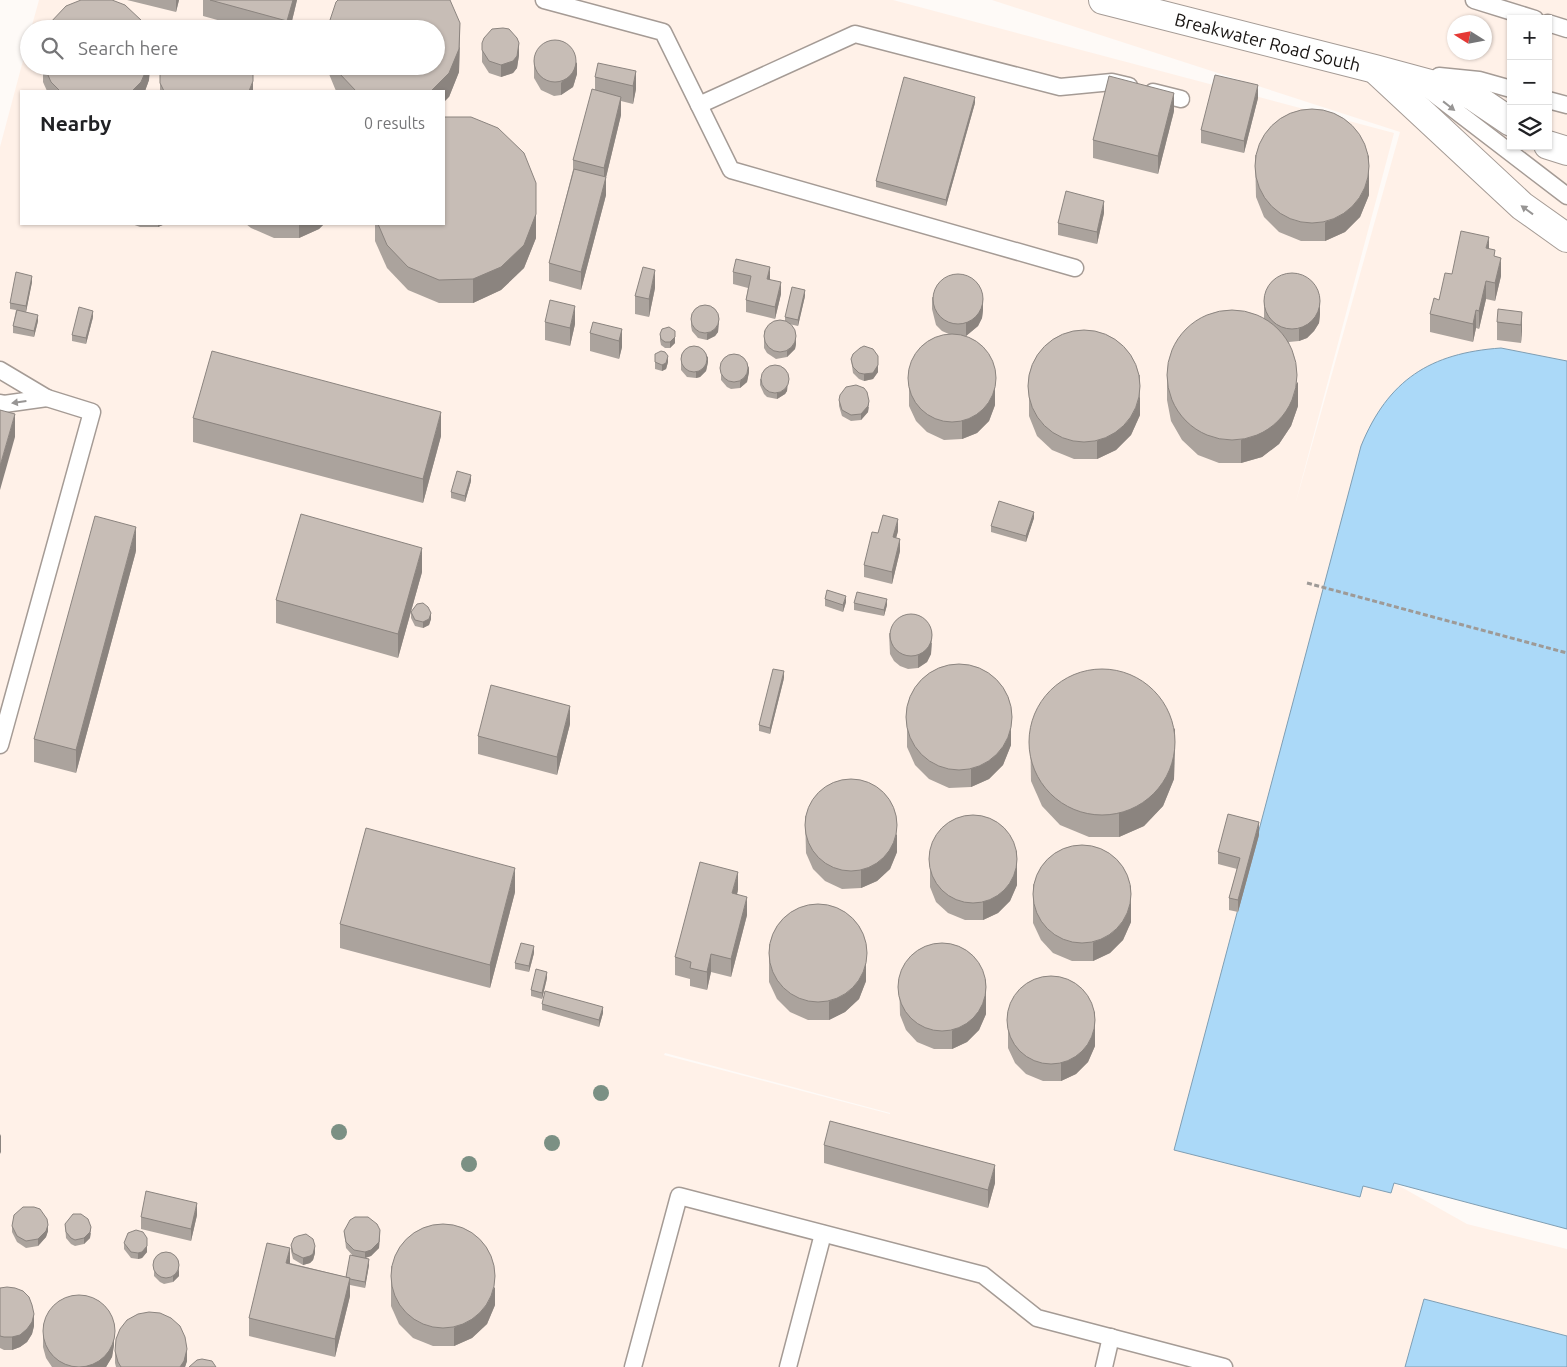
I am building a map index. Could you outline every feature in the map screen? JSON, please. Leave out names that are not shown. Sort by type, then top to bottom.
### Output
[{"type":"street","name":"Breakwater Road South","points":[[1103,0],[1471,95],[1507,119]]},
{"type":"street","name":"Breakwater Road South","points":[[1375,69],[1522,206],[1567,238]]},
{"type":"street","points":[[1552,146],[1567,151]]},
{"type":"lane","points":[[544,0],[663,32],[731,170],[1074,268]]},
{"type":"lane","points":[[1474,0],[1522,15]]},
{"type":"lane","points":[[1552,24],[1567,29]]},
{"type":"lane","points":[[699,105],[855,34],[1060,87],[1112,82],[1181,99]]},
{"type":"lane","points":[[1375,69],[1479,80],[1507,88]]},
{"type":"lane","points":[[1375,69],[1426,88],[1567,196]]},
{"type":"lane","points":[[1552,101],[1567,105]]},
{"type":"lane","points":[[0,370],[47,398],[92,412],[0,745]]},
{"type":"lane","points":[[0,403],[47,398]]},
{"type":"lane","points":[[633,1367],[679,1196],[983,1275],[1037,1318],[1224,1367]]},
{"type":"lane","points":[[788,1367],[823,1234]]},
{"type":"lane","points":[[1104,1367],[1111,1338]]},
{"type":"path","points":[[1307,583],[1567,653]]},
{"type":"shaded area","points":[[39,0],[893,0],[1394,133],[1295,505],[1400,132],[992,0],[1567,0],[1567,368],[1412,375],[1395,390],[1382,406],[1359,1197],[1363,1186],[1391,1193],[1394,1183],[1467,1224],[1567,1249],[1567,1336],[1424,1299],[1405,1367],[0,1367],[0,147],[20,72],[20,75],[445,75],[445,20],[33,20]],"holes":[[[665,1053],[890,1114],[664,1055]]]},
{"type":"water","points":[[1501,348],[1567,361],[1567,1229],[1394,1183],[1391,1193],[1363,1186],[1360,1197],[1174,1150],[1361,446],[1384,404],[1398,387],[1414,374],[1453,356]]},
{"type":"water","points":[[1424,1299],[1567,1336],[1567,1367],[1405,1367]]},
{"type":"building","points":[[81,0],[112,0],[125,5],[141,20],[53,20],[66,6]]},
{"type":"building","points":[[210,0],[293,0],[287,20]]},
{"type":"building","points":[[338,0],[450,0],[460,23],[459,49],[449,73],[432,90],[355,90],[341,75],[445,75],[445,20],[330,20]]},
{"type":"building","points":[[492,29],[509,29],[519,43],[517,56],[513,61],[501,65],[489,61],[482,50],[482,43]]},
{"type":"building","points":[[559,40],[567,43],[573,49],[576,61],[573,73],[567,79],[551,82],[543,79],[537,73],[534,57],[537,49],[543,43]]},
{"type":"building","points":[[598,63],[636,71],[633,86],[595,77]]},
{"type":"building","points":[[48,75],[144,75],[141,82],[133,90],[59,90],[51,82]]},
{"type":"building","points":[[160,75],[253,75],[249,90],[164,90],[160,83]]},
{"type":"building","points":[[1215,75],[1258,85],[1244,141],[1201,130]]},
{"type":"building","points":[[1109,76],[1174,93],[1158,156],[1093,140]]},
{"type":"building","points":[[904,77],[975,97],[946,200],[876,181]]},
{"type":"building","points":[[592,89],[621,97],[604,168],[573,160]]},
{"type":"building","points":[[1312,109],[1334,113],[1353,125],[1365,144],[1369,166],[1365,188],[1353,207],[1334,219],[1312,223],[1290,219],[1271,207],[1259,188],[1255,166],[1259,144],[1271,125],[1290,113]]},
{"type":"building","points":[[445,117],[471,117],[498,128],[524,153],[536,183],[536,214],[524,245],[501,267],[473,279],[439,280],[408,267],[387,245],[378,225],[445,225]]},
{"type":"building","points":[[574,169],[606,177],[581,272],[549,263]]},
{"type":"building","points":[[1066,191],[1104,201],[1097,232],[1058,223]]},
{"type":"building","points":[[1461,231],[1489,237],[1486,248],[1495,250],[1494,256],[1501,258],[1495,283],[1486,281],[1479,311],[1476,310],[1473,324],[1430,314],[1434,298],[1439,300],[1445,273],[1452,274]]},
{"type":"building","points":[[736,259],[770,267],[767,279],[781,282],[775,307],[746,300],[751,276],[733,272]]},
{"type":"building","points":[[643,267],[655,270],[649,299],[635,296]]},
{"type":"building","points":[[16,272],[32,276],[26,306],[10,303]]},
{"type":"building","points":[[1286,273],[1298,273],[1312,281],[1320,295],[1318,312],[1312,321],[1298,329],[1286,329],[1276,324],[1269,317],[1264,307],[1264,295],[1269,285],[1276,278]]},
{"type":"building","points":[[958,274],[968,276],[976,281],[981,289],[983,299],[981,309],[976,317],[968,322],[958,324],[948,322],[940,317],[935,309],[933,299],[935,289],[940,281],[948,276]]},
{"type":"building","points":[[792,287],[805,290],[798,320],[785,317]]},
{"type":"building","points":[[550,300],[575,306],[570,328],[545,322]]},
{"type":"building","points":[[705,305],[715,309],[719,319],[715,329],[705,333],[695,329],[691,319],[695,309]]},
{"type":"building","points":[[79,307],[93,311],[86,338],[72,335]]},
{"type":"building","points":[[1498,309],[1522,312],[1521,325],[1497,322]]},
{"type":"building","points":[[17,310],[38,315],[34,331],[13,326]]},
{"type":"building","points":[[1232,310],[1245,311],[1257,315],[1278,329],[1292,350],[1296,362],[1296,388],[1292,400],[1278,421],[1257,435],[1245,439],[1232,440],[1219,439],[1207,435],[1186,421],[1172,400],[1168,388],[1167,375],[1168,362],[1172,350],[1186,329],[1207,315],[1219,311]]},
{"type":"building","points":[[780,320],[786,321],[791,325],[795,330],[795,342],[791,347],[786,351],[780,352],[774,351],[769,347],[765,342],[764,336],[765,330],[769,325],[774,321]]},
{"type":"building","points":[[593,322],[622,329],[619,341],[590,333]]},
{"type":"building","points":[[669,327],[675,331],[675,337],[670,342],[665,342],[661,339],[660,334],[662,329]]},
{"type":"building","points":[[1084,330],[1105,334],[1123,347],[1136,365],[1140,386],[1136,407],[1123,425],[1105,438],[1084,442],[1063,438],[1045,425],[1032,407],[1028,386],[1032,365],[1045,347],[1063,334]]},
{"type":"building","points":[[952,334],[969,338],[983,347],[992,361],[996,378],[992,395],[983,409],[969,418],[952,422],[935,418],[921,409],[912,395],[908,378],[912,361],[921,347],[935,338]]},
{"type":"building","points":[[694,346],[703,350],[707,359],[703,368],[694,372],[685,368],[681,359],[685,350]]},
{"type":"building","points":[[864,346],[873,349],[878,356],[878,365],[873,373],[859,373],[853,367],[851,359],[853,354]]},
{"type":"building","points":[[212,351],[441,412],[423,479],[193,418]]},
{"type":"building","points":[[661,351],[665,352],[668,356],[666,363],[662,365],[655,362],[655,354]]},
{"type":"building","points":[[734,354],[744,358],[748,368],[744,378],[734,382],[724,378],[720,368],[724,358]]},
{"type":"building","points":[[775,365],[785,369],[789,379],[785,389],[775,393],[765,389],[761,379],[765,369]]},
{"type":"building","points":[[856,385],[864,388],[869,401],[868,406],[861,414],[851,415],[842,410],[839,400],[846,387]]},
{"type":"building","points":[[0,410],[15,414],[0,466]]},
{"type":"building","points":[[457,471],[471,475],[465,496],[451,492]]},
{"type":"building","points":[[999,501],[1034,512],[1026,536],[991,526]]},
{"type":"building","points":[[301,514],[422,548],[398,634],[276,600]]},
{"type":"building","points":[[883,515],[898,519],[893,537],[900,539],[892,572],[864,565],[872,532],[878,533]]},
{"type":"building","points":[[95,516],[136,527],[76,750],[34,739]]},
{"type":"building","points":[[827,590],[846,596],[843,605],[825,599]]},
{"type":"building","points":[[857,592],[887,599],[884,610],[854,603]]},
{"type":"building","points":[[423,603],[431,613],[429,619],[423,622],[415,620],[411,612],[417,604]]},
{"type":"building","points":[[915,614],[923,617],[929,623],[932,635],[929,647],[923,653],[907,656],[899,653],[893,647],[890,631],[893,623],[899,617]]},
{"type":"building","points":[[959,664],[979,668],[996,680],[1008,697],[1012,717],[1008,737],[996,754],[979,766],[959,770],[939,766],[922,754],[910,737],[906,717],[910,697],[922,680],[939,668]]},
{"type":"building","points":[[773,669],[784,671],[770,728],[759,725]]},
{"type":"building","points":[[1102,669],[1130,675],[1153,691],[1169,714],[1175,742],[1169,770],[1153,793],[1130,809],[1102,815],[1074,809],[1051,793],[1035,770],[1029,742],[1035,714],[1051,691],[1074,675]]},
{"type":"building","points":[[491,685],[570,706],[557,757],[478,736]]},
{"type":"building","points":[[851,779],[869,783],[884,792],[893,807],[897,825],[893,843],[884,858],[869,867],[851,871],[833,867],[818,858],[809,843],[805,825],[809,807],[818,792],[833,783]]},
{"type":"building","points":[[1228,814],[1259,822],[1238,900],[1229,898],[1240,858],[1218,852]]},
{"type":"building","points":[[973,815],[990,819],[1004,828],[1013,842],[1017,859],[1013,876],[1004,890],[990,899],[973,903],[956,899],[942,890],[933,876],[929,859],[933,842],[942,828],[956,819]]},
{"type":"building","points":[[366,828],[515,868],[490,965],[340,924]]},
{"type":"building","points":[[1082,845],[1101,848],[1117,859],[1128,875],[1131,894],[1128,913],[1117,929],[1101,940],[1082,943],[1063,940],[1047,929],[1036,913],[1033,894],[1036,875],[1047,859],[1063,848]]},
{"type":"building","points":[[700,862],[738,872],[732,893],[747,897],[731,959],[711,954],[707,972],[690,968],[691,962],[675,957]]},
{"type":"building","points":[[818,904],[837,908],[853,918],[863,934],[867,953],[863,972],[853,988],[837,998],[818,1002],[799,998],[783,988],[773,972],[769,953],[773,934],[783,918],[799,908]]},
{"type":"building","points":[[521,943],[534,946],[529,966],[515,963]]},
{"type":"building","points":[[942,943],[959,947],[973,956],[982,970],[986,987],[982,1004],[973,1018],[959,1027],[942,1031],[925,1027],[911,1018],[902,1004],[898,987],[902,970],[911,956],[925,947]]},
{"type":"building","points":[[536,969],[547,972],[542,993],[531,990]]},
{"type":"building","points":[[1051,976],[1068,980],[1082,989],[1091,1003],[1095,1020],[1091,1037],[1082,1051],[1068,1060],[1051,1064],[1034,1060],[1020,1051],[1011,1037],[1007,1020],[1011,1003],[1020,989],[1034,980]]},
{"type":"building","points":[[545,991],[603,1007],[599,1020],[542,1004]]},
{"type":"building","points":[[830,1121],[995,1165],[988,1190],[824,1145]]},
{"type":"building","points":[[146,1191],[197,1203],[191,1229],[141,1217]]},
{"type":"building","points":[[23,1207],[40,1209],[47,1219],[46,1231],[38,1239],[26,1241],[17,1236],[12,1226],[14,1215]]},
{"type":"building","points":[[73,1214],[81,1214],[88,1219],[91,1227],[90,1232],[84,1238],[75,1240],[66,1232],[65,1224]]},
{"type":"building","points":[[355,1217],[368,1217],[377,1224],[380,1230],[379,1242],[371,1250],[365,1252],[354,1250],[346,1242],[344,1231],[350,1220]]},
{"type":"building","points":[[443,1224],[463,1228],[480,1239],[491,1256],[495,1276],[491,1296],[480,1313],[463,1324],[443,1328],[423,1324],[406,1313],[395,1296],[391,1276],[395,1256],[406,1239],[423,1228]]},
{"type":"building","points":[[136,1230],[143,1232],[147,1238],[147,1246],[142,1252],[138,1253],[131,1252],[124,1243],[128,1233]]},
{"type":"building","points":[[306,1234],[313,1239],[315,1246],[313,1254],[303,1258],[293,1253],[291,1245],[294,1238]]},
{"type":"building","points":[[267,1243],[290,1248],[286,1263],[350,1278],[335,1339],[249,1318]]},
{"type":"building","points":[[166,1252],[175,1256],[179,1265],[175,1274],[166,1278],[157,1274],[153,1265],[157,1256]]},
{"type":"building","points":[[350,1255],[369,1259],[365,1282],[346,1277]]},
{"type":"building","points":[[7,1287],[23,1291],[29,1297],[34,1314],[32,1322],[27,1329],[20,1335],[12,1337],[0,1336],[0,1288]]},
{"type":"building","points":[[79,1295],[99,1301],[109,1311],[115,1331],[109,1351],[99,1361],[79,1367],[59,1361],[49,1351],[43,1331],[49,1311],[59,1301]]},
{"type":"building","points":[[160,1313],[171,1318],[180,1326],[185,1337],[187,1349],[184,1361],[180,1367],[121,1367],[118,1362],[115,1351],[116,1339],[120,1329],[127,1320],[138,1314]]},
{"type":"building","points":[[197,1360],[212,1361],[216,1367],[189,1367]]}]
